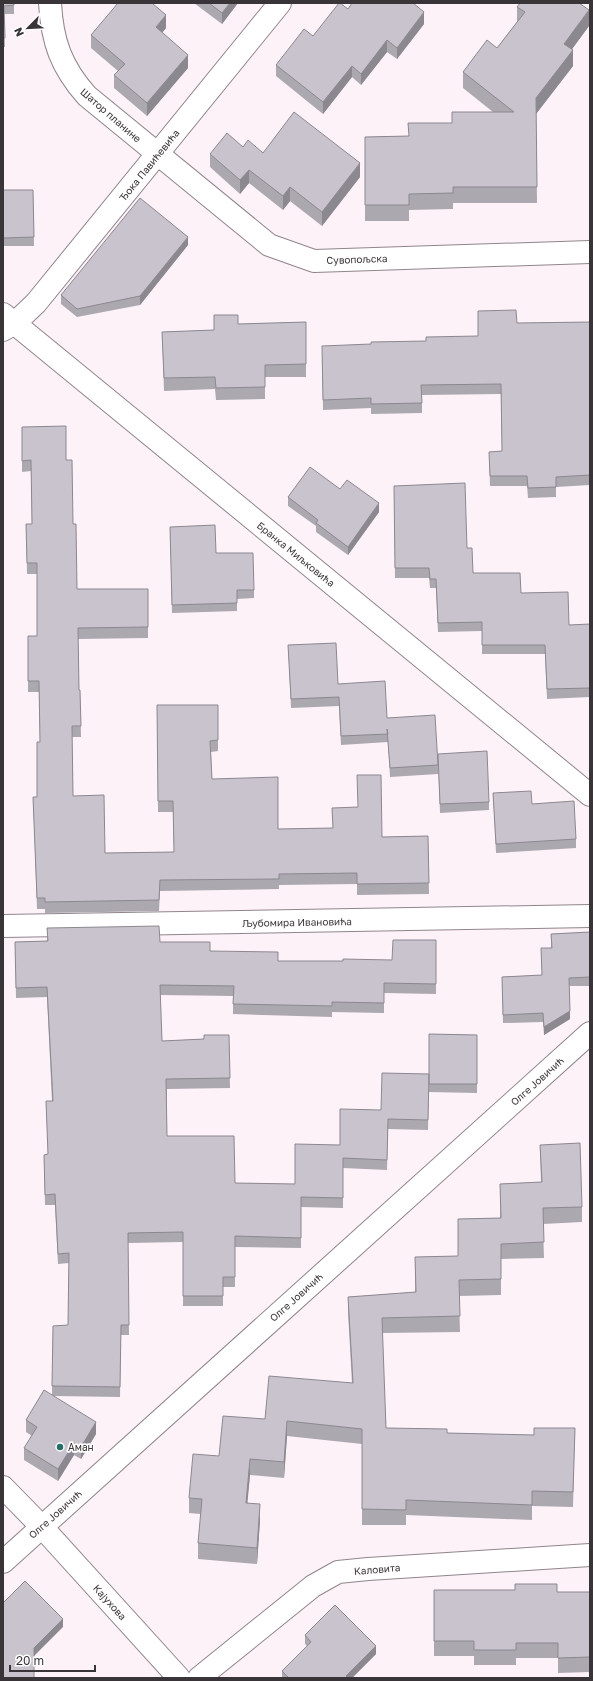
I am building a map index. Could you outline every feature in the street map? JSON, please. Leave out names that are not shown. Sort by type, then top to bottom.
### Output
[{"type":"street","name":"Шатор планине","points":[[50,3],[51,27],[58,50],[75,83],[87,96],[158,154]]},
{"type":"street","name":"Ђока Павићевића","points":[[7,322],[36,303],[280,3]]},
{"type":"street","name":"Сувопољска","points":[[158,154],[269,245],[314,261],[590,252]]},
{"type":"street","name":"Бранка Миљковића","points":[[7,322],[590,795]]},
{"type":"street","name":"Љубомира Ивановића","points":[[3,926],[590,916]]},
{"type":"street","name":"Олге Јовичић","points":[[3,1562],[41,1526],[590,1033]]},
{"type":"street","name":"Кајухова","points":[[3,1487],[41,1526],[179,1678]]},
{"type":"street","name":"Каловита","points":[[199,1678],[313,1586],[338,1572],[590,1555]]},
{"type":"building","points":[[3,3],[14,3],[14,5],[4,6],[5,38],[3,38]]},
{"type":"building","points":[[118,3],[152,3],[166,15],[156,27],[188,55],[147,103],[114,75],[125,64],[91,35]]},
{"type":"building","points":[[209,3],[230,3],[222,13]]},
{"type":"building","points":[[339,3],[348,9],[352,3],[413,3],[424,12],[397,48],[387,40],[361,74],[352,66],[323,102],[276,65],[304,29],[313,36]]},
{"type":"building","points":[[520,3],[579,3],[589,10],[564,44],[573,50],[536,98],[537,187],[453,187],[453,193],[409,194],[409,205],[365,205],[365,137],[409,136],[408,123],[452,123],[452,112],[514,112],[463,72],[487,40],[497,48],[525,12],[517,7]]},
{"type":"building","points":[[294,112],[360,163],[322,212],[290,187],[283,196],[249,170],[240,180],[210,154],[227,133],[243,147],[248,140],[263,153]]},
{"type":"building","points":[[3,190],[33,190],[34,237],[3,238]]},
{"type":"building","points":[[140,198],[188,237],[140,296],[77,309],[61,295]]},
{"type":"building","points":[[516,310],[517,323],[590,322],[590,475],[556,477],[556,487],[528,488],[527,476],[490,476],[489,452],[502,451],[501,384],[421,385],[422,403],[371,404],[371,398],[323,400],[322,346],[371,344],[371,342],[426,341],[426,337],[478,336],[478,311]]},
{"type":"building","points":[[214,315],[238,315],[238,324],[306,322],[306,364],[265,365],[265,387],[216,388],[215,377],[164,378],[162,332],[214,330]]},
{"type":"building","points":[[66,426],[66,460],[72,460],[73,524],[76,524],[77,589],[148,589],[148,627],[78,628],[81,726],[72,726],[73,796],[104,795],[105,853],[174,852],[173,801],[158,801],[157,705],[218,705],[218,740],[210,741],[212,779],[278,777],[278,829],[333,828],[332,808],[358,807],[357,775],[381,775],[382,837],[428,836],[429,883],[357,884],[357,873],[279,874],[279,879],[160,880],[159,900],[45,902],[45,898],[37,898],[33,797],[37,797],[37,742],[40,742],[39,681],[28,681],[28,636],[37,636],[37,563],[27,563],[26,524],[32,524],[31,460],[22,461],[22,427]]},
{"type":"building","points":[[310,467],[340,489],[347,480],[379,503],[348,547],[316,523],[318,520],[288,497]]},
{"type":"building","points":[[465,483],[467,548],[472,548],[473,573],[520,573],[521,593],[568,592],[569,625],[590,624],[590,688],[547,689],[545,645],[482,645],[482,622],[438,623],[436,579],[430,579],[429,568],[395,568],[394,486]]},
{"type":"building","points":[[215,525],[216,553],[253,553],[254,590],[237,590],[237,603],[172,605],[170,527]]},
{"type":"building","points":[[336,643],[338,684],[385,681],[387,718],[435,715],[438,765],[390,768],[387,734],[341,736],[339,697],[291,699],[288,645]]},
{"type":"building","points":[[487,751],[489,802],[440,804],[438,754]]},
{"type":"building","points":[[531,791],[532,804],[574,801],[576,839],[496,844],[493,793]]},
{"type":"building","points":[[159,926],[160,942],[210,942],[210,951],[278,952],[278,961],[343,961],[343,959],[392,960],[393,940],[436,940],[436,984],[384,983],[384,1003],[332,1002],[332,1006],[233,1004],[234,986],[160,985],[162,1041],[204,1039],[204,1035],[229,1035],[230,1078],[166,1079],[167,1136],[234,1136],[235,1183],[295,1184],[295,1144],[340,1145],[340,1109],[381,1110],[382,1073],[429,1074],[428,1120],[388,1119],[387,1160],[343,1158],[343,1198],[301,1197],[301,1238],[235,1236],[235,1277],[223,1277],[223,1296],[183,1296],[183,1232],[128,1233],[129,1325],[121,1325],[120,1387],[52,1386],[53,1326],[68,1325],[69,1253],[58,1254],[55,1194],[45,1195],[44,1155],[48,1154],[46,1101],[53,1101],[47,987],[16,988],[15,942],[48,941],[47,928]]},
{"type":"building","points":[[590,932],[590,977],[569,978],[570,1011],[544,1027],[543,1013],[503,1015],[502,977],[542,975],[541,948],[552,948],[551,934]]},
{"type":"building","points":[[429,1034],[477,1035],[477,1084],[429,1084]]},
{"type":"building","points":[[580,1143],[582,1207],[543,1208],[544,1242],[501,1244],[501,1279],[459,1280],[460,1316],[382,1318],[386,1428],[447,1429],[447,1433],[534,1435],[534,1428],[575,1428],[573,1492],[532,1491],[532,1505],[406,1500],[406,1510],[362,1509],[362,1429],[287,1421],[284,1462],[250,1459],[246,1503],[260,1504],[257,1548],[198,1543],[202,1499],[189,1498],[193,1454],[219,1456],[223,1416],[265,1419],[269,1376],[353,1383],[348,1297],[416,1292],[415,1257],[458,1256],[458,1219],[501,1218],[500,1184],[542,1182],[540,1145]]},
{"type":"building","name":"Аман","points":[[44,1390],[96,1422],[81,1447],[74,1443],[58,1469],[24,1448],[37,1427],[26,1420]]},
{"type":"building","points":[[25,1581],[63,1619],[34,1648],[34,1678],[3,1678],[3,1603]]},
{"type":"building","points":[[515,1584],[557,1584],[557,1592],[590,1592],[590,1657],[558,1658],[558,1643],[516,1643],[516,1650],[474,1650],[474,1641],[434,1641],[434,1590],[515,1590]]},
{"type":"building","points":[[335,1605],[376,1646],[346,1676],[348,1678],[286,1678],[288,1677],[282,1671],[311,1642],[305,1635]]},
{"type":"place","name":"Аман","points":[[60,1447]]}]
